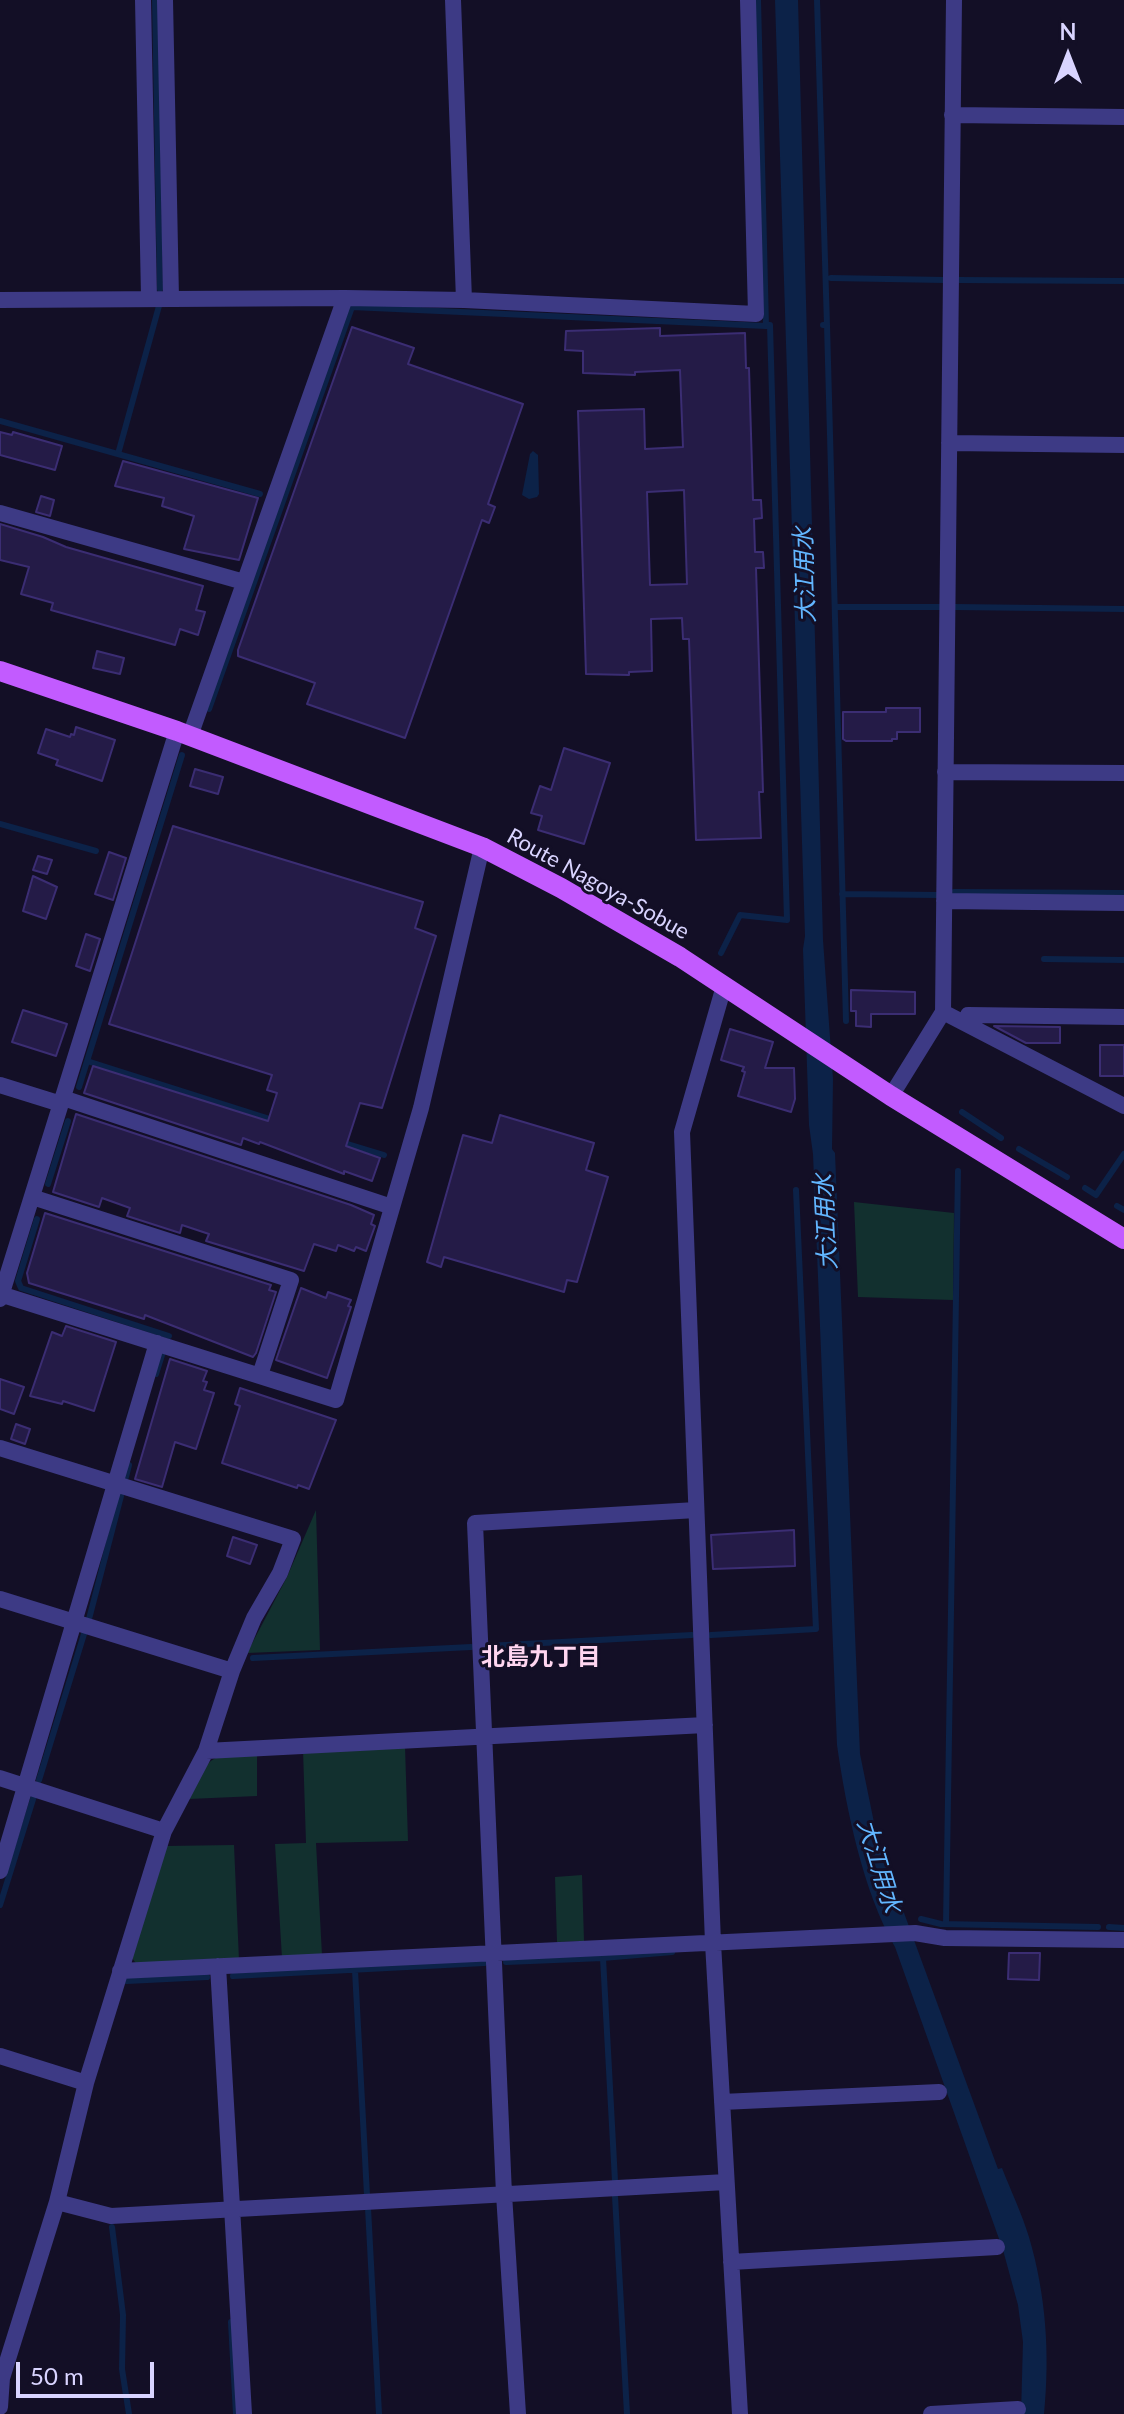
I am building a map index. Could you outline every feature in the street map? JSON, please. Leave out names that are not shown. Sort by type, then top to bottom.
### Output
[{"type":"main road","name":"Route Nagoya-Sobue","points":[[0,671],[184,734],[482,847],[680,957],[891,1096],[1124,1239]]},
{"type":"street","points":[[143,0],[149,297]]},
{"type":"street","points":[[165,0],[171,298]]},
{"type":"street","points":[[453,0],[464,300]]},
{"type":"street","points":[[0,300],[149,297],[464,300],[756,314],[748,0]]},
{"type":"street","points":[[891,1096],[943,1012],[954,0]]},
{"type":"street","points":[[952,115],[1124,117]]},
{"type":"street","points":[[345,298],[244,582],[184,734],[1,1296],[336,1400],[421,1108],[482,847]]},
{"type":"street","points":[[949,443],[1124,445]]},
{"type":"street","points":[[0,513],[244,582]]},
{"type":"street","points":[[945,772],[1124,773]]},
{"type":"street","points":[[944,901],[1124,903]]},
{"type":"street","points":[[724,986],[682,1132],[713,1943],[740,2414]]},
{"type":"street","points":[[943,1012],[1124,1106]]},
{"type":"street","points":[[965,1023],[968,1015],[1124,1017]]},
{"type":"street","points":[[0,1085],[62,1101],[392,1207]]},
{"type":"street","points":[[32,1197],[291,1280],[260,1375]]},
{"type":"street","points":[[0,1871],[157,1343]]},
{"type":"street","points":[[0,1448],[293,1539],[280,1573],[254,1618],[232,1671],[206,1751],[164,1831],[86,2083],[57,2202],[1,2378],[0,2407]]},
{"type":"street","points":[[518,2414],[504,2194],[475,1523],[696,1510]]},
{"type":"street","points":[[0,1599],[232,1671]]},
{"type":"street","points":[[206,1751],[705,1725]]},
{"type":"street","points":[[0,1778],[164,1831]]},
{"type":"street","points":[[120,1971],[915,1933],[945,1938],[1124,1940]]},
{"type":"street","points":[[218,1966],[244,2414]]},
{"type":"street","points":[[0,2056],[86,2083]]},
{"type":"street","points":[[722,2102],[939,2092]]},
{"type":"street","points":[[57,2202],[111,2216],[726,2182]]},
{"type":"street","points":[[731,2262],[997,2247]]},
{"type":"street","points":[[931,2414],[1018,2409]]},
{"type":"green space","points":[[854,1202],[954,1213],[953,1300],[858,1297]]},
{"type":"green space","points":[[316,1510],[320,1650],[247,1653],[287,1577]]},
{"type":"green space","points":[[405,1746],[408,1841],[316,1843],[322,1955],[282,1958],[275,1844],[306,1843],[303,1750]]},
{"type":"green space","points":[[257,1752],[257,1796],[189,1799],[212,1760]]},
{"type":"green space","points":[[234,1845],[239,1960],[138,1966],[132,1958],[166,1846]]},
{"type":"green space","points":[[582,1875],[584,1941],[557,1942],[555,1877]]},
{"type":"water","name":"大江用水","points":[[775,0],[798,0],[823,940],[833,1079],[832,1149],[835,1153],[860,1754],[878,1842],[998,2169],[1002,2168],[1029,2237],[1045,2325],[1047,2369],[1044,2414],[1021,2414],[1023,2342],[1018,2305],[1003,2250],[895,1947],[865,1876],[845,1795],[837,1745],[813,1154],[809,1125]]},
{"type":"water","points":[[533,451],[538,455],[539,494],[529,499],[522,495]]},
{"type":"building","points":[[352,327],[414,348],[408,364],[523,404],[488,504],[495,507],[489,523],[482,520],[405,738],[307,704],[315,683],[238,656]]},
{"type":"building","points":[[660,328],[660,336],[745,333],[753,500],[761,500],[762,518],[754,519],[755,552],[763,552],[764,568],[756,568],[763,792],[759,792],[761,838],[696,840],[689,639],[683,639],[682,618],[651,619],[652,671],[629,672],[629,675],[586,674],[578,411],[644,409],[645,449],[683,447],[680,370],[635,372],[635,375],[583,373],[583,351],[565,350],[566,331]],"holes":[[[684,490],[687,584],[650,585],[647,492]]]},
{"type":"building","points":[[0,432],[12,435],[13,432],[62,446],[55,470],[0,455]]},
{"type":"building","points":[[123,461],[258,498],[239,560],[184,549],[194,516],[162,506],[164,498],[115,486]]},
{"type":"building","points":[[41,496],[54,500],[50,516],[36,512]]},
{"type":"building","points":[[0,524],[66,547],[203,586],[196,610],[205,612],[198,635],[180,629],[175,645],[51,610],[53,603],[21,594],[29,567],[0,560]]},
{"type":"building","points":[[97,651],[124,658],[120,674],[93,668]]},
{"type":"building","points":[[886,708],[920,708],[920,732],[897,732],[897,739],[892,741],[843,739],[843,712],[886,712]]},
{"type":"building","points":[[76,727],[115,740],[102,781],[56,765],[58,760],[38,753],[46,729],[70,737],[74,735]]},
{"type":"building","points":[[564,748],[610,763],[584,844],[538,830],[542,816],[531,813],[540,786],[551,790]]},
{"type":"building","points":[[195,769],[223,777],[218,794],[190,786]]},
{"type":"building","points":[[173,826],[423,902],[415,928],[436,936],[382,1108],[360,1103],[346,1146],[380,1158],[372,1181],[344,1171],[344,1174],[260,1142],[243,1138],[241,1145],[84,1093],[93,1066],[268,1121],[277,1093],[267,1090],[272,1075],[109,1024]]},
{"type":"building","points":[[109,852],[126,858],[113,900],[95,894]]},
{"type":"building","points":[[38,856],[52,860],[47,874],[33,870]]},
{"type":"building","points":[[33,876],[57,887],[46,919],[23,911]]},
{"type":"building","points":[[86,934],[100,939],[90,971],[76,966]]},
{"type":"building","points":[[851,990],[915,992],[915,1014],[871,1014],[871,1027],[856,1026],[856,1011],[851,1011]]},
{"type":"building","points":[[23,1010],[67,1024],[56,1056],[12,1042]]},
{"type":"building","points":[[994,1026],[1060,1027],[1060,1043],[1026,1043]]},
{"type":"building","points":[[730,1029],[773,1042],[765,1068],[794,1068],[795,1099],[791,1112],[738,1096],[744,1067],[721,1060]]},
{"type":"building","points":[[1100,1045],[1124,1045],[1124,1076],[1100,1076]]},
{"type":"building","points":[[76,1114],[374,1215],[371,1224],[375,1226],[366,1251],[356,1247],[354,1251],[338,1245],[336,1251],[314,1244],[304,1271],[206,1241],[209,1234],[182,1225],[180,1233],[127,1216],[130,1208],[102,1198],[99,1207],[53,1192]]},
{"type":"building","points":[[500,1115],[594,1143],[586,1170],[608,1177],[577,1282],[567,1280],[564,1292],[444,1257],[441,1267],[427,1262],[463,1135],[492,1143]]},
{"type":"building","points":[[45,1213],[271,1285],[269,1290],[276,1292],[256,1353],[253,1357],[145,1315],[144,1319],[29,1283],[27,1273]]},
{"type":"building","points":[[301,1288],[326,1298],[328,1292],[351,1300],[327,1378],[276,1360]]},
{"type":"building","points":[[66,1326],[116,1342],[94,1411],[63,1401],[62,1404],[30,1396],[52,1332],[62,1336]]},
{"type":"building","points":[[170,1359],[207,1371],[204,1390],[214,1393],[196,1449],[175,1442],[162,1487],[135,1479]]},
{"type":"building","points":[[0,1379],[24,1387],[14,1414],[0,1409]]},
{"type":"building","points":[[240,1388],[336,1420],[309,1489],[298,1485],[297,1488],[222,1463],[240,1406],[235,1404]]},
{"type":"building","points":[[16,1424],[30,1429],[25,1444],[11,1439]]},
{"type":"building","points":[[794,1530],[795,1566],[713,1569],[711,1535]]},
{"type":"building","points":[[233,1537],[257,1545],[250,1564],[227,1556]]},
{"type":"building","points":[[1009,1953],[1040,1953],[1039,1980],[1008,1979]]},
{"type":"waterway","points":[[155,0],[160,289]]},
{"type":"waterway","points":[[758,0],[766,326],[769,325]]},
{"type":"waterway","points":[[817,0],[827,325]]},
{"type":"waterway","points":[[831,278],[944,280]]},
{"type":"waterway","points":[[958,280],[1124,281]]},
{"type":"waterway","points":[[118,454],[159,306]]},
{"type":"waterway","points":[[209,709],[352,307],[766,326]]},
{"type":"waterway","points":[[721,953],[740,915],[787,920],[770,325]]},
{"type":"waterway","points":[[823,325],[827,325],[846,1021]]},
{"type":"waterway","points":[[0,421],[260,494]]},
{"type":"waterway","points":[[835,607],[941,607]]},
{"type":"waterway","points":[[954,607],[1124,609]]},
{"type":"waterway","points":[[79,1087],[182,755]]},
{"type":"waterway","points":[[0,824],[96,851]]},
{"type":"waterway","points":[[954,892],[1124,893]]},
{"type":"waterway","points":[[842,894],[938,895]]},
{"type":"waterway","points":[[1044,959],[1124,960]]},
{"type":"waterway","points":[[87,1061],[273,1120]]},
{"type":"waterway","points":[[962,1112],[1001,1138]]},
{"type":"waterway","points":[[48,1184],[68,1121]]},
{"type":"waterway","points":[[341,1142],[384,1155]]},
{"type":"waterway","points":[[1019,1149],[1067,1177]]},
{"type":"waterway","points":[[1085,1188],[1096,1195],[1124,1154]]},
{"type":"waterway","points":[[946,1924],[958,1171]]},
{"type":"waterway","points":[[711,1635],[816,1629],[796,1190]]},
{"type":"waterway","points":[[1117,1206],[1124,1210]]},
{"type":"waterway","points":[[37,1219],[18,1281],[21,1288],[169,1336]]},
{"type":"waterway","points":[[156,1374],[162,1355]]},
{"type":"waterway","points":[[126,1477],[129,1465]]},
{"type":"waterway","points":[[89,1619],[121,1496]]},
{"type":"waterway","points":[[39,1780],[84,1634]]},
{"type":"waterway","points":[[487,1646],[692,1635]]},
{"type":"waterway","points":[[253,1658],[471,1647]]},
{"type":"waterway","points":[[0,1905],[34,1796]]},
{"type":"waterway","points":[[921,1919],[941,1924],[1098,1927]]},
{"type":"waterway","points":[[1109,1927],[1124,1928]]},
{"type":"waterway","points":[[615,2181],[603,1958],[672,1952]]},
{"type":"waterway","points":[[506,1962],[603,1958]]},
{"type":"waterway","points":[[233,1976],[484,1963]]},
{"type":"waterway","points":[[355,1970],[367,2195]]},
{"type":"waterway","points":[[127,1981],[207,1977]]},
{"type":"waterway","points":[[615,2196],[627,2414]]},
{"type":"waterway","points":[[368,2208],[379,2414]]},
{"type":"waterway","points":[[112,2227],[123,2315],[122,2369],[129,2414]]},
{"type":"waterway","points":[[231,2322],[236,2414]]},
{"type":"district","name":"北島九丁目","points":[[541,1657]]}]
